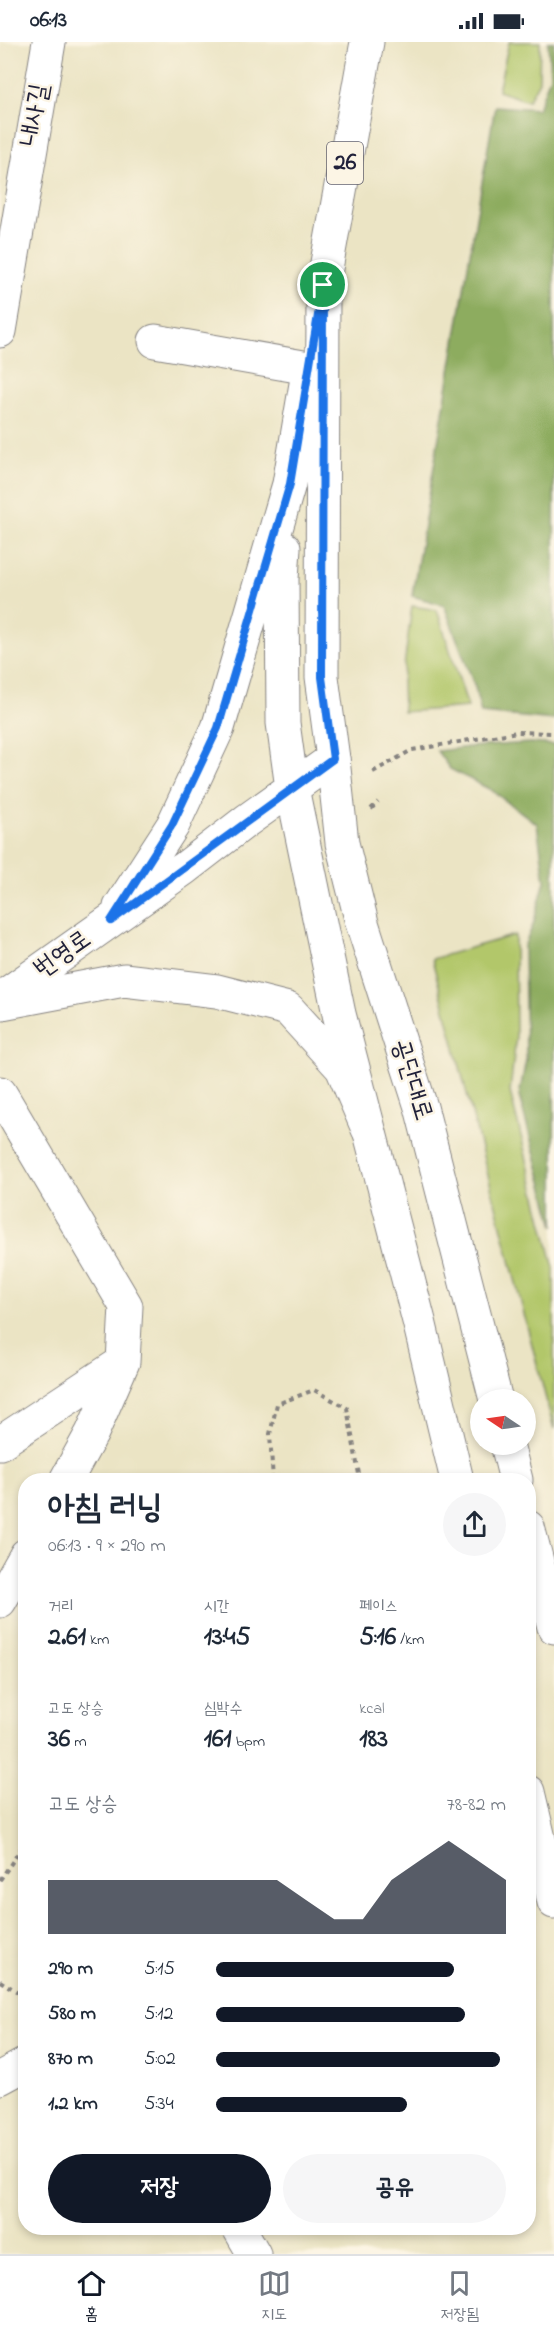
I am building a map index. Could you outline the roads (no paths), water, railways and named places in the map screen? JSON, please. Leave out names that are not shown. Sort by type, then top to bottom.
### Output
[{"type":"main road","name":"내사길","points":[[0,331],[5,274],[48,42]]},
{"type":"main road","name":"26","points":[[333,759],[322,677],[323,285],[367,42]]},
{"type":"main road","points":[[323,285],[290,484],[282,579],[283,723],[292,788],[339,1014],[419,1321],[455,1473]]},
{"type":"main road","points":[[155,341],[309,368]]},
{"type":"main road","points":[[111,921],[172,825],[218,728],[290,484]]},
{"type":"main road","name":"번영로","points":[[0,1001],[333,759]]},
{"type":"main road","name":"공단대로","points":[[333,759],[342,843],[362,923],[421,1107],[492,1389]]},
{"type":"main road","points":[[0,1001],[124,980],[217,991],[288,1009],[342,1068],[368,1129]]},
{"type":"main road","points":[[0,1094],[126,1306],[123,1362],[92,1433],[70,1473]]},
{"type":"main road","points":[[0,1443],[123,1362]]},
{"type":"main road","points":[[510,1455],[514,1473]]},
{"type":"main road","points":[[536,1558],[554,1627]]},
{"type":"main road","points":[[0,1601],[18,1569]]},
{"type":"main road","points":[[536,1826],[554,1902]]},
{"type":"main road","points":[[0,2078],[18,2068]]},
{"type":"main road","points":[[243,2235],[254,2254]]}]
